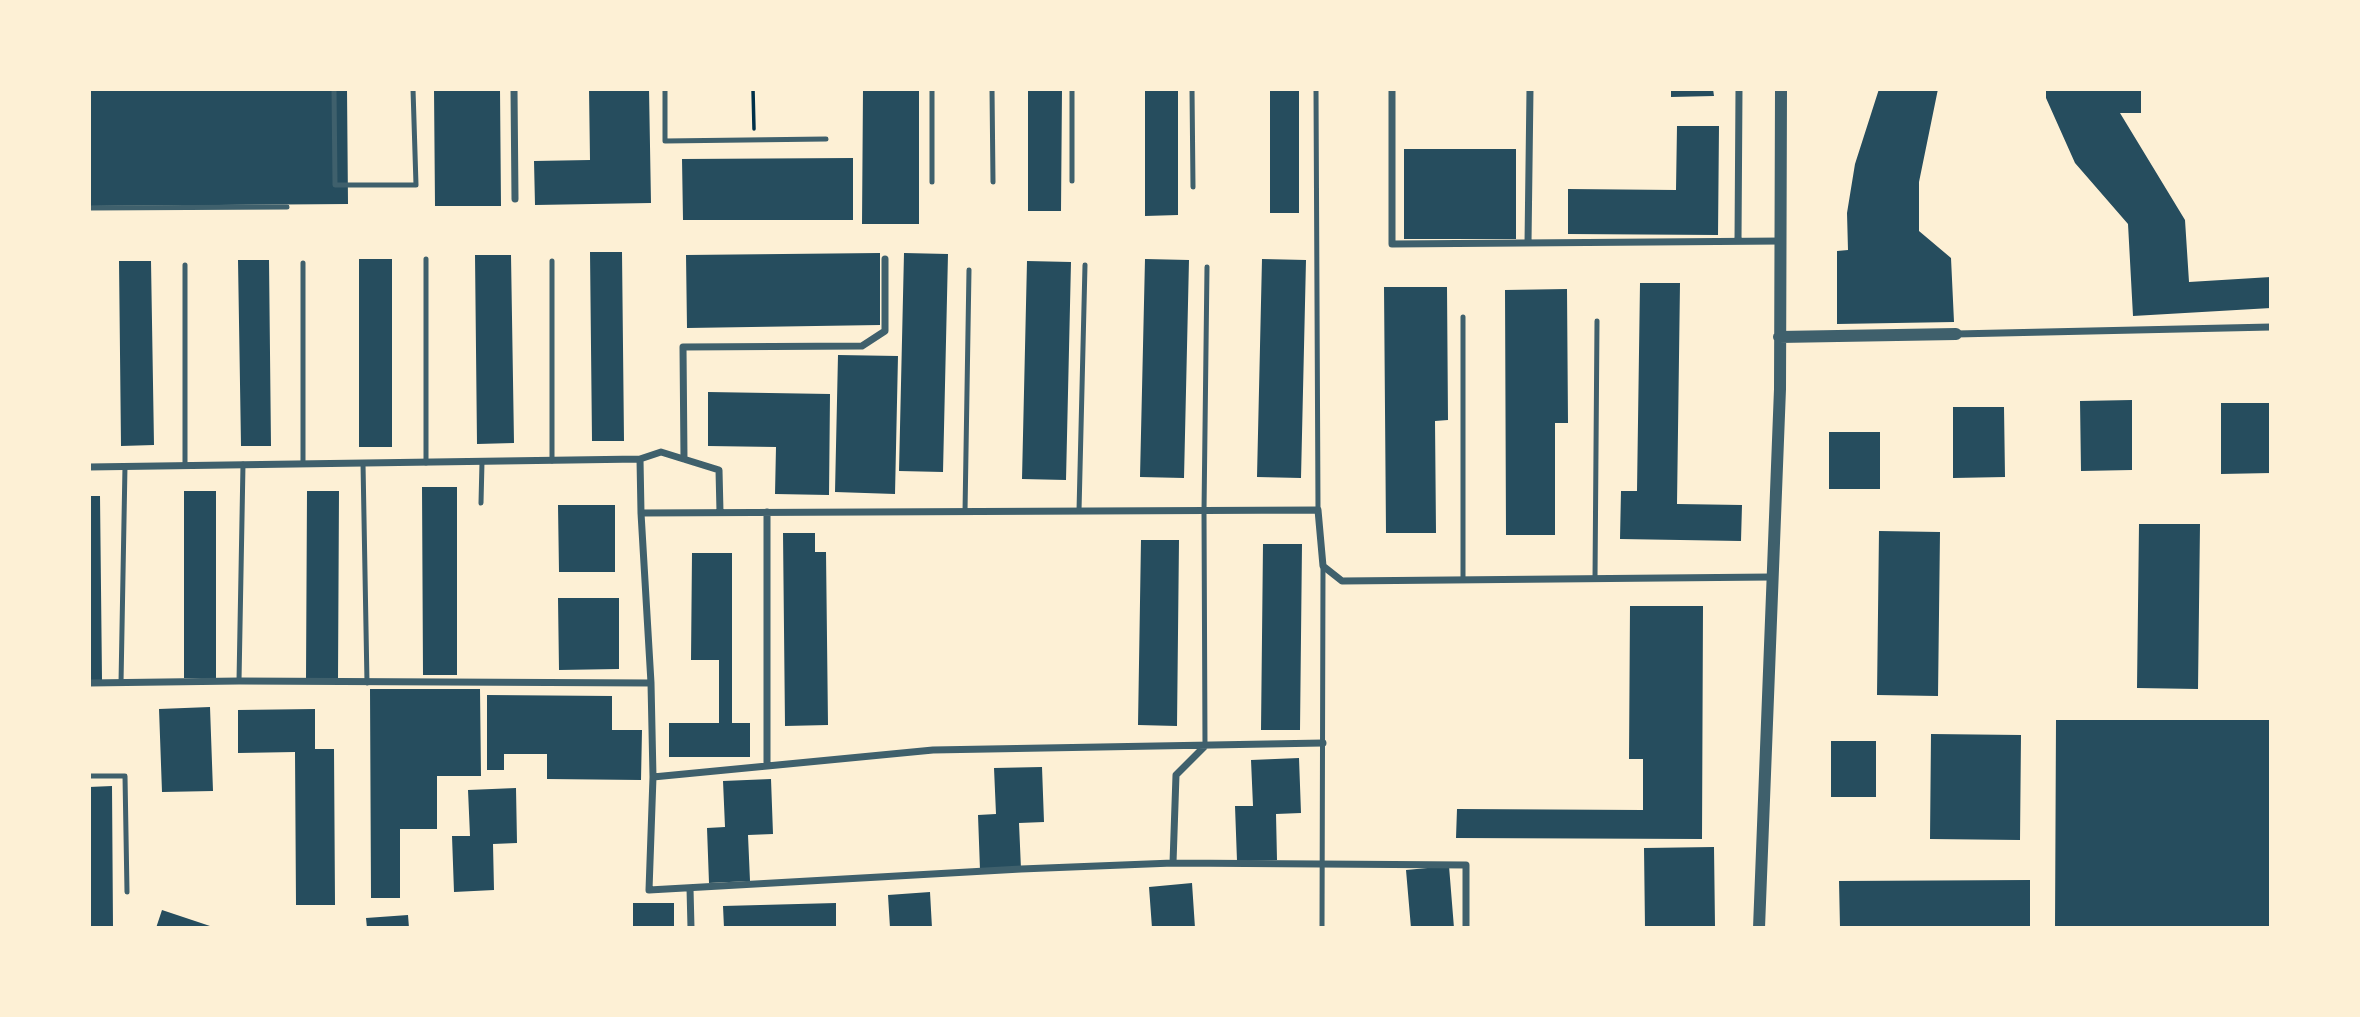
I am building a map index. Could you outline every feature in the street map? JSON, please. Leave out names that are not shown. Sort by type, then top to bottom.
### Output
[{"type":"street","points":[[514,89],[514,200]]},
{"type":"street","points":[[1392,89],[1392,244],[1784,241]]},
{"type":"street","points":[[1528,243],[1530,89]]},
{"type":"street","points":[[1738,241],[1739,89]]},
{"type":"street","points":[[1759,928],[1780,389],[1781,89]]},
{"type":"street","points":[[684,459],[683,347],[862,346],[885,331],[885,259]]},
{"type":"street","points":[[1779,337],[2271,327]]},
{"type":"street","points":[[89,467],[640,459],[661,452],[719,470],[720,512]]},
{"type":"street","points":[[640,459],[653,776],[649,890],[1173,863],[1466,865],[1466,928]]},
{"type":"street","points":[[641,513],[1318,510],[1323,566],[1342,581],[1771,577]]},
{"type":"street","points":[[767,512],[767,766]]},
{"type":"street","points":[[89,683],[651,683]]},
{"type":"street","points":[[653,776],[933,750],[1323,743]]},
{"type":"street","points":[[1173,863],[1176,775],[1205,746]]},
{"type":"street","points":[[691,888],[691,928]]},
{"type":"lane","points":[[334,89],[335,185],[416,185],[413,89]]},
{"type":"lane","points":[[665,89],[665,141],[827,139]]},
{"type":"lane","points":[[932,89],[932,182]]},
{"type":"lane","points":[[992,89],[993,182]]},
{"type":"lane","points":[[1072,89],[1072,181]]},
{"type":"lane","points":[[1192,89],[1193,187]]},
{"type":"lane","points":[[1316,89],[1318,510]]},
{"type":"lane","points":[[89,208],[287,207]]},
{"type":"lane","points":[[426,259],[426,463]]},
{"type":"lane","points":[[551,261],[551,461]]},
{"type":"lane","points":[[303,263],[303,464]]},
{"type":"lane","points":[[185,265],[185,464]]},
{"type":"lane","points":[[1079,511],[1085,265]]},
{"type":"lane","points":[[1205,746],[1203,511],[1208,267]]},
{"type":"lane","points":[[965,512],[969,270]]},
{"type":"lane","points":[[1463,317],[1463,580]]},
{"type":"lane","points":[[1595,579],[1597,321]]},
{"type":"lane","points":[[481,503],[482,462]]},
{"type":"lane","points":[[363,463],[367,683]]},
{"type":"lane","points":[[239,681],[243,464]]},
{"type":"lane","points":[[121,684],[125,466]]},
{"type":"lane","points":[[1322,928],[1323,566]]},
{"type":"lane","points":[[89,776],[125,776],[127,892]]},
{"type":"path","points":[[753,89],[755,140]]},
{"type":"building","points":[[89,89],[347,89],[348,204],[89,206]]},
{"type":"building","points":[[434,89],[500,89],[501,206],[435,206]]},
{"type":"building","points":[[589,89],[649,89],[651,203],[535,205],[534,161],[590,160]]},
{"type":"building","points":[[863,89],[919,89],[919,224],[862,224]]},
{"type":"building","points":[[1028,89],[1062,89],[1061,211],[1028,211]]},
{"type":"building","points":[[1145,89],[1178,89],[1178,215],[1145,216]]},
{"type":"building","points":[[1270,89],[1299,89],[1299,213],[1270,213]]},
{"type":"building","points":[[1671,89],[1713,89],[1714,96],[1671,97]]},
{"type":"building","points":[[1879,89],[1938,89],[1919,182],[1919,231],[1951,258],[1954,322],[1837,324],[1837,251],[1848,250],[1847,213],[1855,164]]},
{"type":"building","points":[[2046,89],[2141,89],[2141,113],[2120,113],[2185,220],[2189,282],[2271,277],[2271,308],[2133,316],[2128,224],[2075,163],[2046,98]]},
{"type":"building","points":[[1677,126],[1719,126],[1718,235],[1568,234],[1568,189],[1676,190]]},
{"type":"building","points":[[1404,149],[1516,149],[1516,239],[1404,239]]},
{"type":"building","points":[[853,158],[853,220],[683,220],[682,159]]},
{"type":"building","points":[[590,252],[622,252],[624,441],[592,441]]},
{"type":"building","points":[[880,253],[880,325],[687,328],[686,255]]},
{"type":"building","points":[[904,253],[948,254],[943,472],[899,471]]},
{"type":"building","points":[[475,255],[511,255],[514,443],[477,444]]},
{"type":"building","points":[[359,259],[392,259],[392,447],[359,447]]},
{"type":"building","points":[[1145,259],[1189,260],[1184,478],[1140,477]]},
{"type":"building","points":[[1262,259],[1306,260],[1301,478],[1257,477]]},
{"type":"building","points":[[238,260],[269,260],[271,446],[241,446]]},
{"type":"building","points":[[119,261],[151,261],[154,445],[121,446]]},
{"type":"building","points":[[1027,261],[1071,262],[1066,480],[1022,479]]},
{"type":"building","points":[[1640,283],[1680,283],[1677,504],[1742,505],[1741,541],[1620,539],[1621,491],[1637,491]]},
{"type":"building","points":[[1384,287],[1447,287],[1448,420],[1435,421],[1436,533],[1386,533]]},
{"type":"building","points":[[1567,289],[1568,423],[1555,423],[1555,535],[1506,535],[1505,290]]},
{"type":"building","points":[[838,355],[898,356],[895,494],[835,492]]},
{"type":"building","points":[[708,392],[830,394],[829,495],[775,494],[776,447],[708,446]]},
{"type":"building","points":[[2132,400],[2132,470],[2081,471],[2080,401]]},
{"type":"building","points":[[2221,403],[2271,403],[2271,473],[2221,474]]},
{"type":"building","points":[[1953,407],[2004,407],[2005,477],[1953,478]]},
{"type":"building","points":[[1829,432],[1880,432],[1880,489],[1829,489]]},
{"type":"building","points":[[422,487],[457,487],[457,675],[423,675]]},
{"type":"building","points":[[184,491],[216,491],[216,678],[184,678]]},
{"type":"building","points":[[307,491],[339,491],[338,679],[306,679]]},
{"type":"building","points":[[89,496],[100,496],[102,680],[89,680]]},
{"type":"building","points":[[558,505],[615,505],[615,572],[559,572]]},
{"type":"building","points":[[2139,524],[2200,524],[2198,689],[2137,688]]},
{"type":"building","points":[[1879,531],[1940,532],[1938,696],[1877,695]]},
{"type":"building","points":[[783,533],[815,533],[815,552],[826,552],[828,725],[785,726]]},
{"type":"building","points":[[1141,540],[1179,540],[1177,726],[1138,725]]},
{"type":"building","points":[[1263,544],[1302,544],[1300,730],[1261,730]]},
{"type":"building","points":[[692,553],[732,553],[732,723],[750,723],[750,757],[669,757],[669,723],[719,723],[719,660],[691,660]]},
{"type":"building","points":[[558,598],[619,598],[619,669],[559,670]]},
{"type":"building","points":[[1630,606],[1703,606],[1702,839],[1456,838],[1457,809],[1643,810],[1643,759],[1629,759]]},
{"type":"building","points":[[370,689],[480,689],[481,776],[437,776],[437,829],[400,829],[400,898],[371,898]]},
{"type":"building","points":[[487,695],[612,696],[612,730],[642,730],[641,780],[547,779],[547,754],[504,754],[504,770],[487,770]]},
{"type":"building","points":[[210,707],[213,791],[162,792],[159,709]]},
{"type":"building","points":[[315,709],[315,749],[334,749],[335,905],[296,905],[295,752],[238,753],[238,710]]},
{"type":"building","points":[[2056,720],[2271,720],[2271,928],[2055,928]]},
{"type":"building","points":[[1931,734],[2021,735],[2020,840],[1930,839]]},
{"type":"building","points":[[1831,741],[1876,741],[1876,797],[1831,797]]},
{"type":"building","points":[[1299,758],[1301,813],[1276,814],[1277,860],[1237,861],[1235,806],[1253,806],[1251,760]]},
{"type":"building","points":[[1042,767],[1044,822],[1019,823],[1021,869],[980,870],[978,815],[996,814],[994,768]]},
{"type":"building","points":[[771,779],[773,834],[748,835],[750,881],[709,883],[707,828],[725,827],[723,781]]},
{"type":"building","points":[[112,786],[113,928],[89,928],[89,787]]},
{"type":"building","points":[[516,788],[517,843],[493,844],[494,890],[454,892],[452,836],[470,836],[468,790]]},
{"type":"building","points":[[1714,847],[1715,927],[1645,928],[1644,848]]},
{"type":"building","points":[[1449,866],[1454,928],[1411,928],[1406,870]]},
{"type":"building","points":[[2030,880],[2030,928],[1840,928],[1839,881]]},
{"type":"building","points":[[1192,883],[1195,928],[1152,928],[1149,887]]},
{"type":"building","points":[[930,892],[932,928],[890,928],[888,895]]},
{"type":"building","points":[[633,903],[674,903],[674,928],[633,928]]},
{"type":"building","points":[[836,903],[836,928],[724,928],[723,906]]},
{"type":"building","points":[[162,910],[213,927],[213,928],[156,928]]},
{"type":"building","points":[[408,915],[409,928],[367,928],[366,918]]}]
